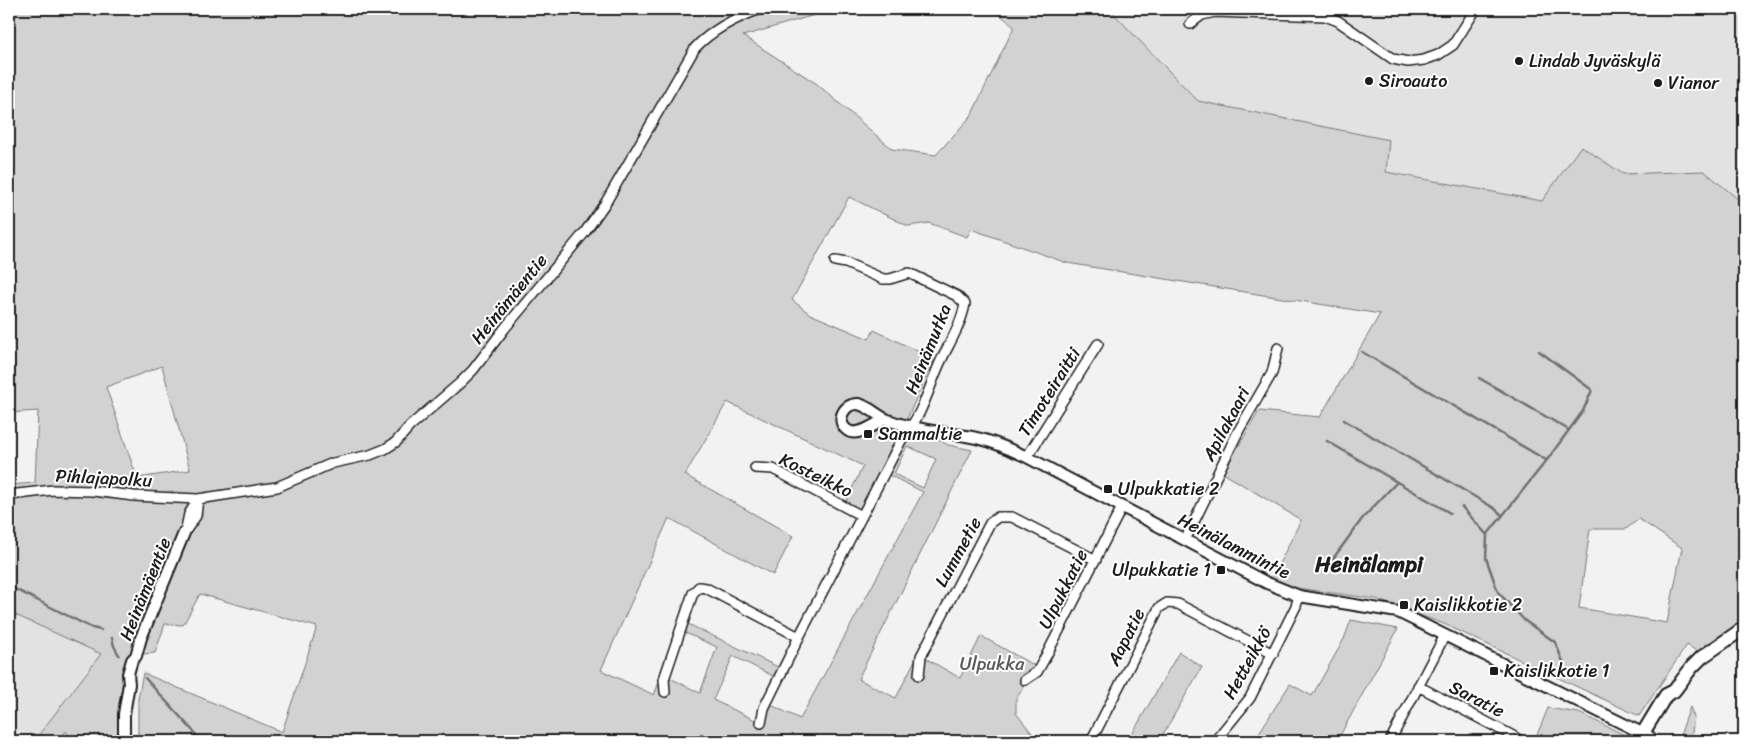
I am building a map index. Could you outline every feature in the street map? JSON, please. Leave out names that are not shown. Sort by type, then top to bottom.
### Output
[{"type":"main road","points":[[1645,738],[1666,695],[1674,691],[1702,657],[1744,628]]},
{"type":"street","name":"Heinämäentie","points":[[124,741],[124,714],[129,684],[137,666],[136,656],[141,638],[184,533],[189,514],[198,499],[277,487],[333,463],[386,450],[396,442],[417,420],[473,370],[505,328],[585,232],[606,202],[695,48],[716,30],[737,18],[761,9]]},
{"type":"street","points":[[1190,24],[1202,14],[1215,12],[1318,15],[1338,21],[1376,49],[1393,58],[1408,62],[1438,56],[1453,44],[1476,9]]},
{"type":"street","name":"Heinämutka","points":[[835,261],[846,263],[883,279],[890,279],[909,272],[957,296],[965,304],[963,315],[912,427]]},
{"type":"street","name":"Timoteiraitti","points":[[1027,457],[1098,344]]},
{"type":"street","name":"Apilakaari","points":[[1185,540],[1239,430],[1272,373],[1278,348]]},
{"type":"street","name":"Heinälammintie","points":[[885,419],[912,427],[988,440],[1027,457],[1267,583],[1299,596],[1398,612],[1645,738]]},
{"type":"street","points":[[761,723],[764,708],[799,637],[902,437],[912,427]]},
{"type":"street","name":"Kosteikko","points":[[755,468],[773,469],[862,516]]},
{"type":"street","name":"Pihlajapolku","points":[[9,495],[61,491],[198,499]]},
{"type":"street","name":"Ulpukkatie","points":[[1025,680],[1037,672],[1122,507]]},
{"type":"street","name":"Lummetie","points":[[919,675],[921,656],[990,523],[998,517],[1012,516],[1096,560]]},
{"type":"street","points":[[665,692],[664,679],[693,593],[699,587],[706,588],[799,637]]},
{"type":"street","name":"Hetteikkö","points":[[1215,741],[1250,698],[1296,606],[1299,596]]},
{"type":"street","name":"Aapatie","points":[[1091,741],[1159,608],[1167,603],[1178,604],[1272,654]]},
{"type":"street","points":[[1390,741],[1445,635]]},
{"type":"street","name":"Saratie","points":[[1418,686],[1520,741]]},
{"type":"shaded area","points":[[1109,9],[1744,9],[1744,200],[1738,199],[1704,171],[1623,174],[1582,146],[1543,201],[1386,172],[1389,140],[1198,101]]},
{"type":"shaded area","points":[[9,612],[101,654],[34,741],[9,741]]},
{"type":"green space","name":"Ulpukka","points":[[9,9],[835,9],[743,36],[817,84],[892,149],[936,155],[971,116],[1014,27],[994,9],[1109,9],[1198,101],[1389,140],[1386,172],[1542,201],[1581,146],[1623,174],[1704,171],[1738,199],[1744,200],[1744,623],[1701,654],[1687,645],[1639,716],[1444,624],[1376,599],[1297,588],[1272,578],[1301,520],[1223,473],[1259,411],[1320,417],[1380,314],[1067,263],[971,229],[967,237],[929,223],[908,226],[849,197],[792,300],[810,314],[869,339],[874,330],[934,359],[906,421],[948,445],[972,450],[858,679],[896,698],[918,654],[960,678],[981,636],[1035,666],[1016,700],[1016,713],[1038,741],[138,741],[138,699],[143,673],[282,732],[317,627],[200,594],[183,625],[165,624],[155,653],[128,655],[119,703],[118,741],[72,741],[66,731],[59,741],[34,741],[101,654],[9,612],[9,485],[35,483],[38,411],[9,413]],"holes":[[[162,366],[190,470],[137,478],[106,387]],[[727,402],[863,466],[845,503],[863,511],[883,472],[923,492],[800,719],[763,701],[755,720],[713,700],[733,656],[775,677],[780,668],[686,623],[683,632],[717,647],[700,693],[662,674],[654,695],[601,670],[669,518],[773,575],[793,536],[685,475]],[[907,446],[936,459],[923,488],[894,474]],[[1639,519],[1682,548],[1667,623],[1579,608],[1590,529],[1626,529]]]},
{"type":"green space","points":[[1351,620],[1398,629],[1337,741],[1254,741],[1290,684],[1312,696],[1344,639]]},
{"type":"green space","points":[[1179,652],[1202,667],[1159,741],[1128,741]]},
{"type":"green space","points":[[1690,707],[1694,717],[1691,741],[1678,741]]},
{"type":"green space","points":[[1548,708],[1579,713],[1631,738],[1630,741],[1549,741],[1537,735]]},
{"type":"waterway","points":[[1539,351],[1592,390],[1583,411],[1547,460],[1487,535],[1486,558],[1498,592],[1525,621],[1555,642],[1564,664]]},
{"type":"waterway","points":[[1362,352],[1546,460]]},
{"type":"waterway","points":[[1479,378],[1569,430]]},
{"type":"waterway","points":[[1344,420],[1494,508],[1502,515]]},
{"type":"waterway","points":[[1327,441],[1450,513]]},
{"type":"waterway","points":[[1324,571],[1362,519],[1397,482]]},
{"type":"waterway","points":[[1462,507],[1487,535]]},
{"type":"waterway","points":[[9,586],[92,628],[101,630]]},
{"type":"waterway","points":[[112,638],[119,655]]},
{"type":"waterway","points":[[145,678],[200,741]]},
{"type":"place","name":"Lindab Jyväskylä","points":[[1519,61]]},
{"type":"place","name":"Siroauto","points":[[1369,81]]},
{"type":"place","name":"Vianor","points":[[1658,83]]},
{"type":"place","name":"Sammaltie","points":[[868,434]]},
{"type":"place","name":"Ulpukkatie 2","points":[[1108,489]]},
{"type":"place","name":"Ulpukkatie 1","points":[[1221,570]]},
{"type":"place","name":"Kaislikkotie 2","points":[[1404,605]]},
{"type":"place","name":"Kaislikkotie 1","points":[[1494,671]]},
{"type":"district","name":"Heinälampi","points":[[1369,564]]}]
